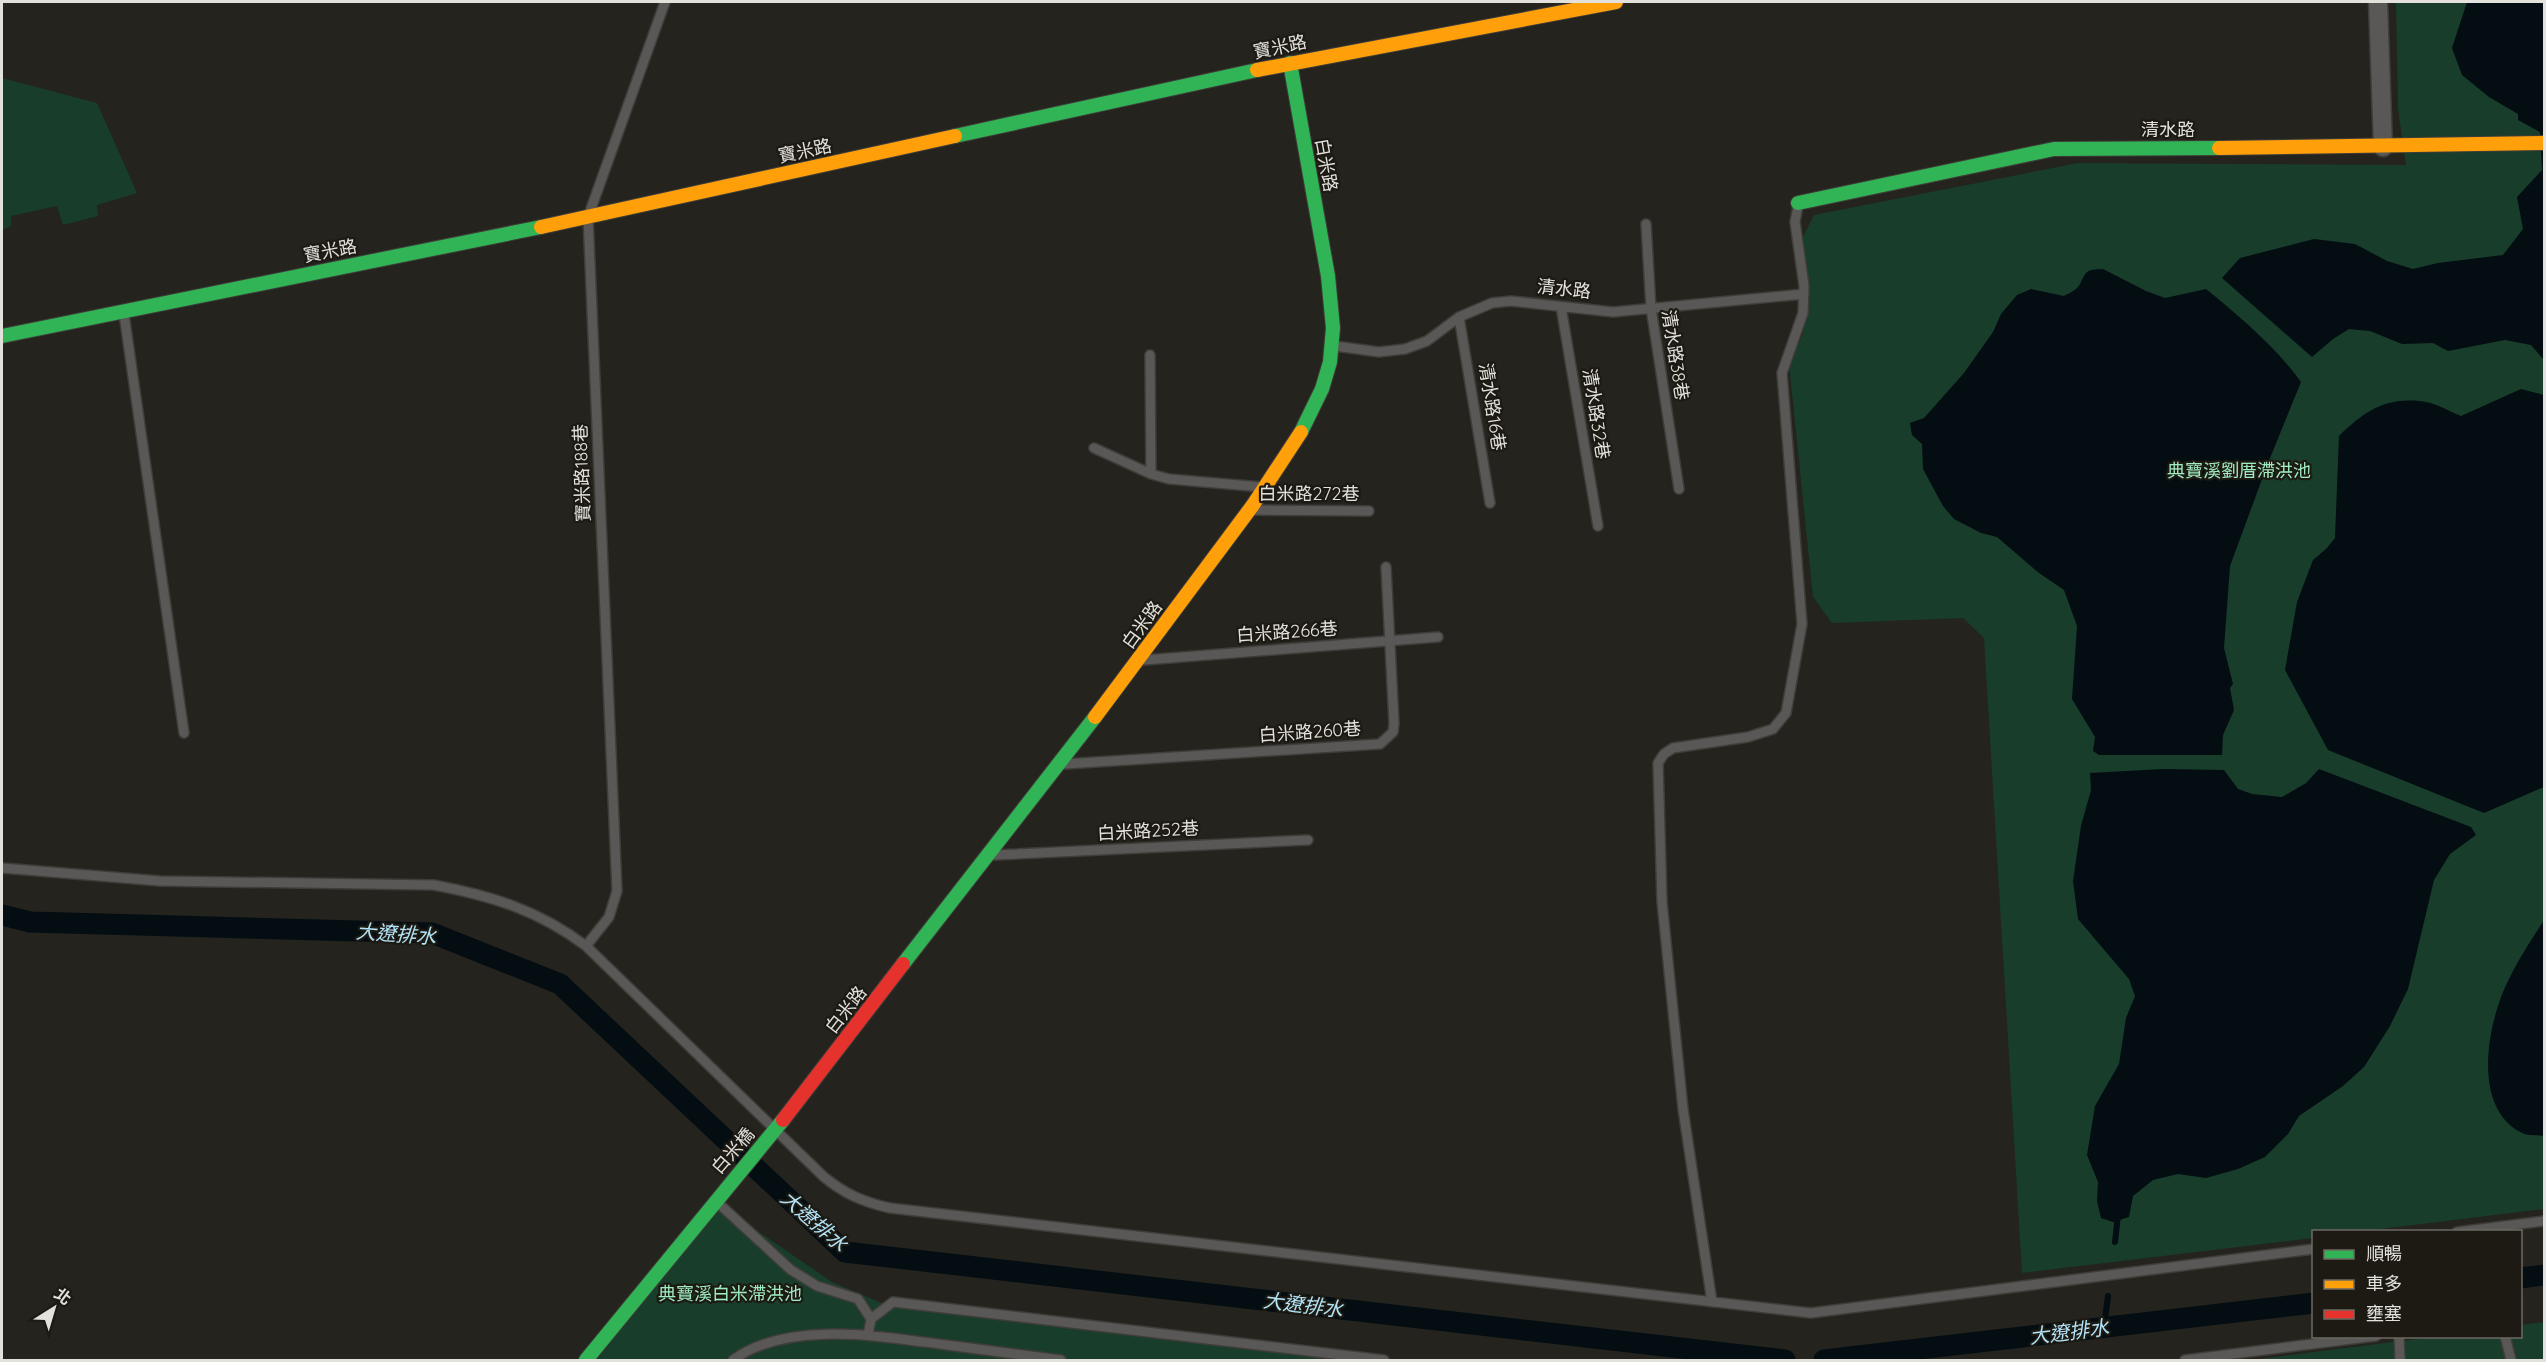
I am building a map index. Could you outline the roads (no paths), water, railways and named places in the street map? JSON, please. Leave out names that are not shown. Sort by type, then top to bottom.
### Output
[{"type":"street","name":"寶米路","points":[[2,336],[588,217],[1290,63],[1616,2]]},
{"type":"street","points":[[2378,2],[2383,147]]},
{"type":"street","name":"白米路","points":[[773,1132],[1060,765],[1139,660],[1265,488],[1293,446],[1313,410],[1330,366],[1335,330],[1330,285],[1290,63]]},
{"type":"street","name":"清水路","points":[[1798,203],[2054,149],[2383,147],[2540,143]]},
{"type":"street","name":"白米橋","points":[[718,1196],[773,1132]]},
{"type":"street","points":[[586,1360],[718,1196]]},
{"type":"lane","name":"寶米路188巷","points":[[586,946],[609,917],[617,891],[588,217],[665,2]]},
{"type":"lane","points":[[1712,1302],[1683,1109],[1662,902],[1658,763],[1664,754],[1673,748],[1748,737],[1773,729],[1786,713],[1802,624],[1782,372],[1803,313],[1804,294],[1795,222],[1798,203]]},
{"type":"lane","name":"清水路38巷","points":[[1646,224],[1651,308],[1679,489]]},
{"type":"lane","name":"清水路","points":[[1333,346],[1379,352],[1405,350],[1427,341],[1460,317],[1492,303],[1501,302],[1613,312],[1804,294]]},
{"type":"lane","name":"清水路32巷","points":[[1561,307],[1598,526]]},
{"type":"lane","points":[[123,311],[184,733]]},
{"type":"lane","name":"清水路16巷","points":[[1460,317],[1490,503]]},
{"type":"lane","points":[[1150,355],[1151,474]]},
{"type":"lane","points":[[1094,448],[1151,474],[1169,479],[1265,488]]},
{"type":"lane","name":"白米路272巷","points":[[1248,510],[1369,511]]},
{"type":"lane","name":"白米路260巷","points":[[1060,765],[1380,744],[1393,732],[1386,567]]},
{"type":"lane","name":"白米路266巷","points":[[1139,660],[1438,637]]},
{"type":"lane","name":"白米路252巷","points":[[990,855],[1308,840]]},
{"type":"lane","points":[[2,868],[160,881],[434,885],[478,893],[519,906],[566,931],[586,946],[773,1132],[838,1189],[866,1203],[890,1208],[1811,1313],[2312,1249]]},
{"type":"lane","points":[[718,1196],[791,1270],[817,1286],[858,1299],[871,1319]]},
{"type":"lane","points":[[2473,1230],[2544,1221]]},
{"type":"lane","points":[[868,1335],[871,1319],[893,1302],[1384,1360]]},
{"type":"lane","points":[[733,1360],[776,1341],[821,1334],[868,1335],[1061,1360]]},
{"type":"lane","points":[[2185,1360],[2360,1338]]},
{"type":"lane","points":[[2399,1338],[2400,1360]]},
{"type":"lane","points":[[2506,1338],[2511,1360]]},
{"type":"waterway","name":"大遼排水","points":[[2,915],[30,922],[432,933],[560,984],[845,1252],[1785,1360]]},
{"type":"waterway","points":[[2115,1242],[2118,1215]]},
{"type":"waterway","name":"大遼排水","points":[[2522,1278],[2544,1275]]},
{"type":"waterway","points":[[2104,1327],[2108,1296]]},
{"type":"waterway","name":"大遼排水","points":[[1824,1360],[2312,1303]]},
{"type":"park label","name":"典寶溪劉厝滯洪池","points":[[2239,471]]},
{"type":"park label","name":"典寶溪白米滯洪池","points":[[730,1294]]}]
